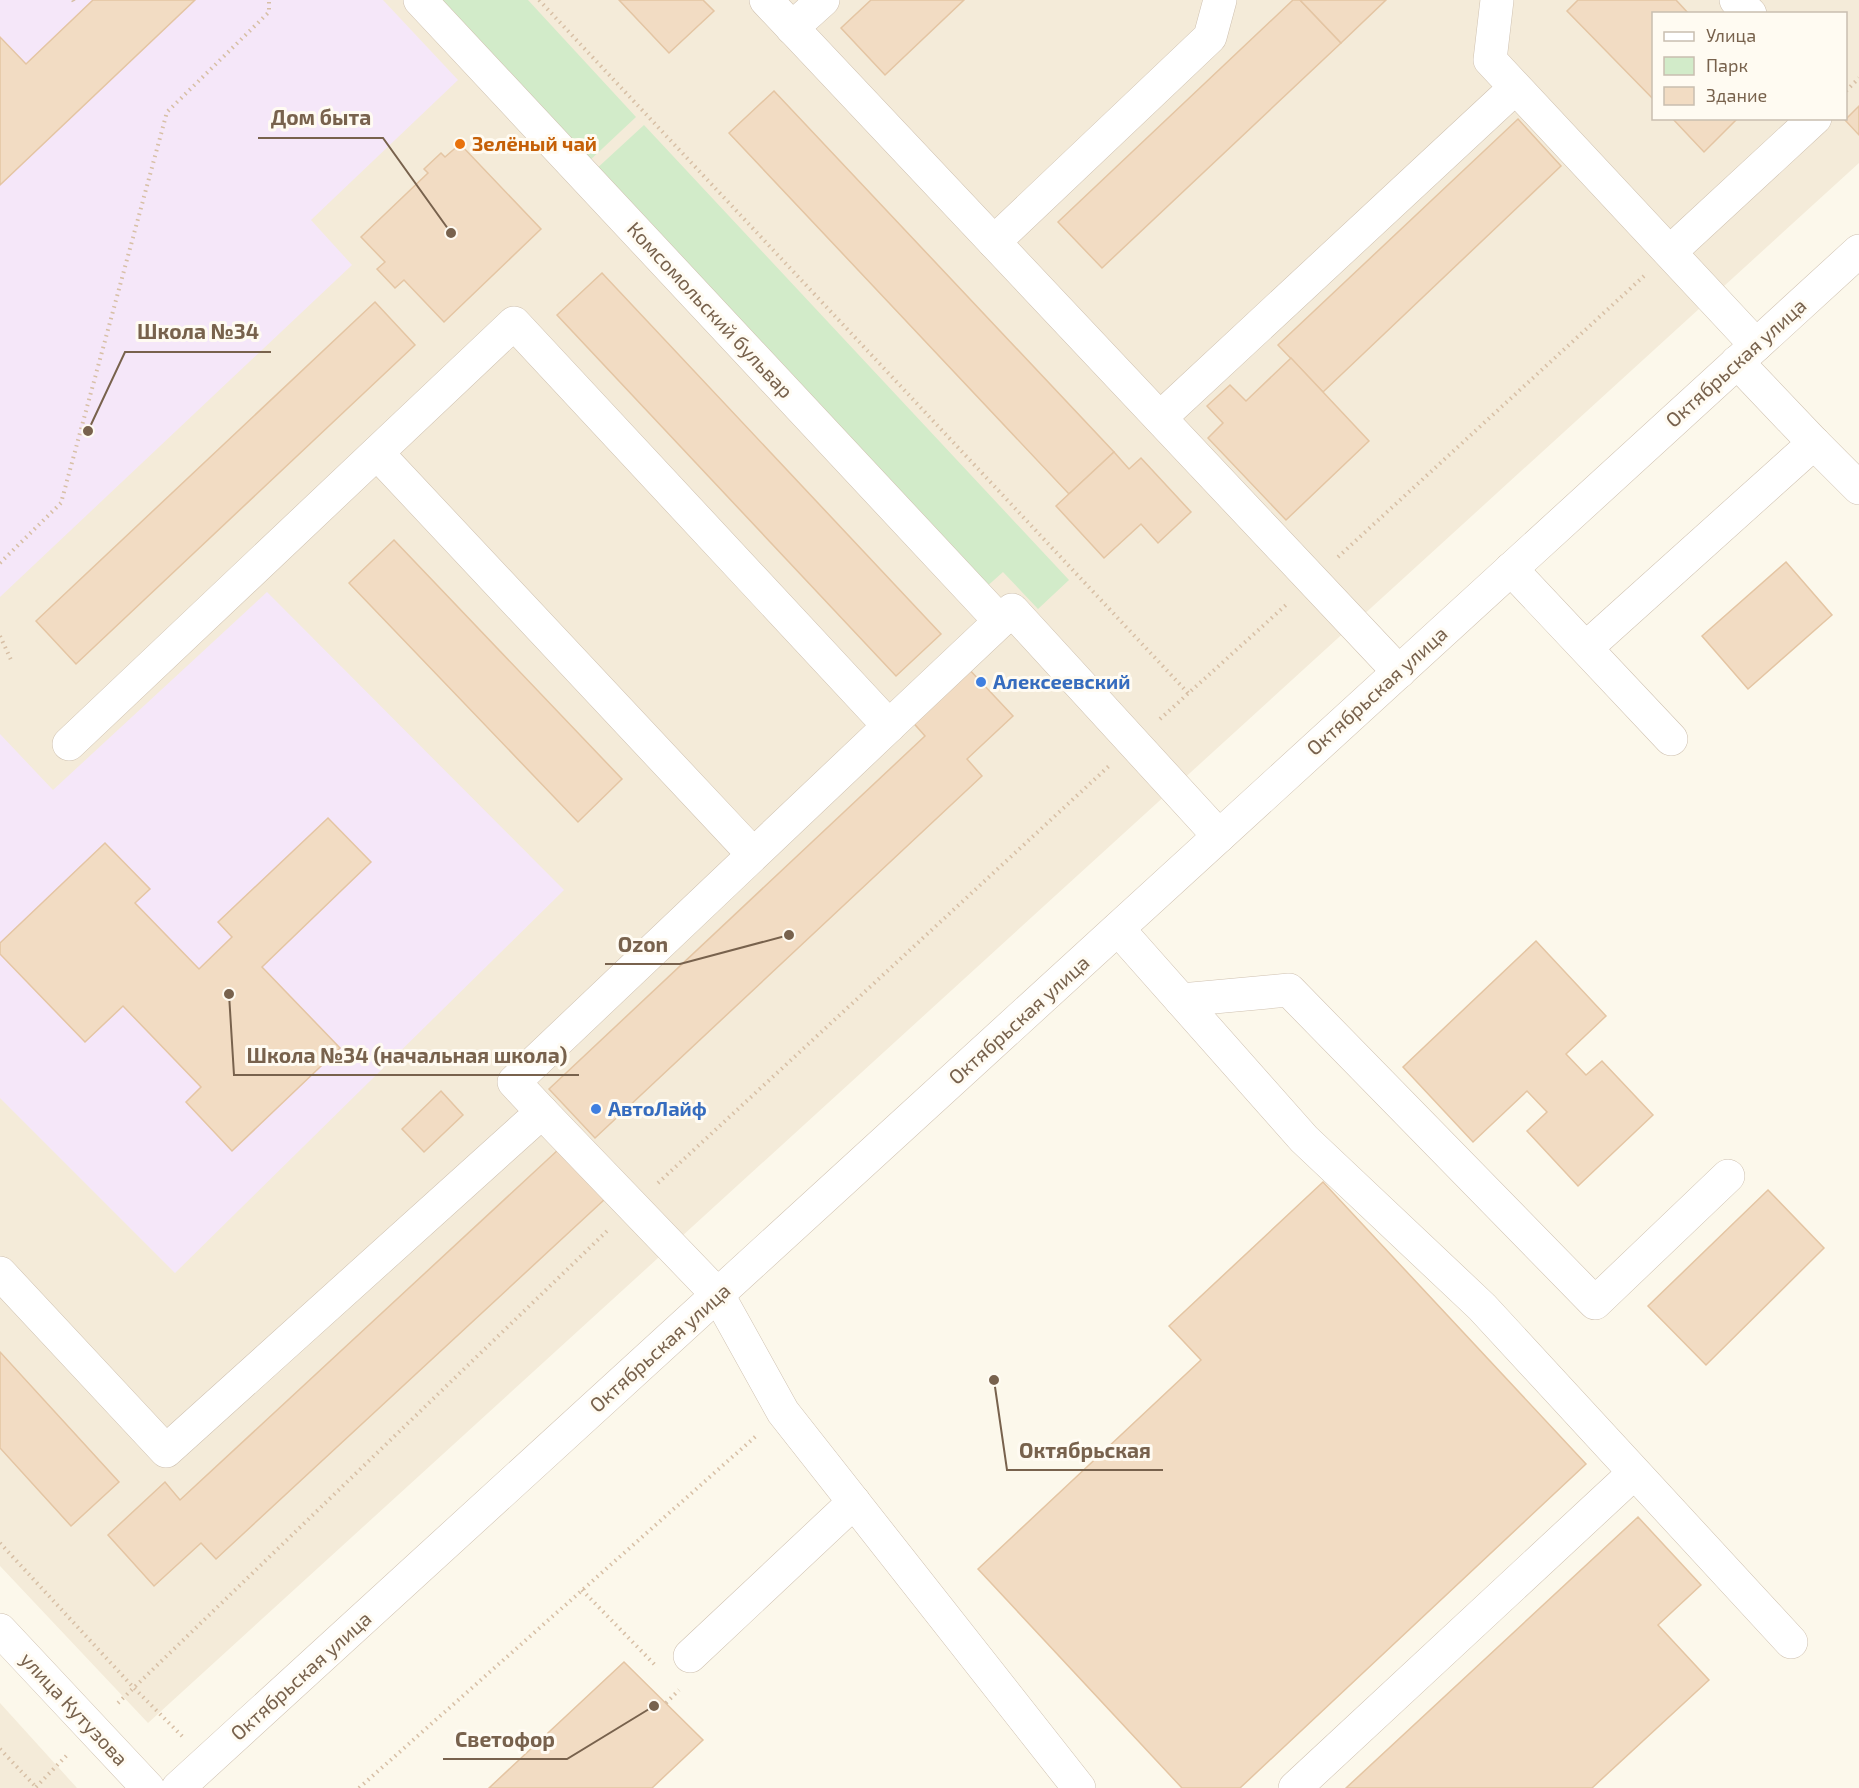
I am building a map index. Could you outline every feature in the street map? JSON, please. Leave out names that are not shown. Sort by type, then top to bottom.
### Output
[{"type":"street","name":"Комсомольский бульвар","points":[[420,0],[1000,621]]},
{"type":"street","points":[[766,0],[1399,672]]},
{"type":"street","points":[[792,28],[823,0]]},
{"type":"street","points":[[994,242],[1210,36],[1220,0]]},
{"type":"street","points":[[1497,0],[1490,60],[1671,251],[1814,443],[1859,488]]},
{"type":"street","points":[[1736,0],[1748,12]]},
{"type":"street","points":[[1160,418],[1515,88]]},
{"type":"street","points":[[1671,251],[1813,120]]},
{"type":"street","name":"Октябрьская улица","points":[[178,1788],[1859,251]]},
{"type":"street","points":[[69,744],[514,323],[889,726]]},
{"type":"street","points":[[1586,648],[1814,443]]},
{"type":"street","points":[[376,453],[753,854]]},
{"type":"street","points":[[1511,569],[1671,738]]},
{"type":"street","points":[[1079,1788],[783,1412],[718,1295],[514,1082],[1012,610],[1219,836]]},
{"type":"street","points":[[1118,929],[1304,1139],[1482,1307],[1791,1642]]},
{"type":"street","points":[[1181,1000],[1289,990],[1594,1303],[1728,1176]]},
{"type":"street","points":[[0,1273],[166,1452],[542,1112]]},
{"type":"street","points":[[1296,1788],[1634,1473]]},
{"type":"street","points":[[690,1656],[854,1502]]},
{"type":"street","name":"улица Кутузова","points":[[0,1630],[148,1788]]},
{"type":"path","points":[[0,563],[61,502],[167,112],[269,12],[269,0]]},
{"type":"path","points":[[539,0],[1188,693]]},
{"type":"path","points":[[1847,89],[1859,78]]},
{"type":"path","points":[[0,1749],[36,1787],[133,1687],[633,1206],[1671,251]]},
{"type":"path","points":[[0,636],[12,663]]},
{"type":"path","points":[[359,1788],[783,1412]]},
{"type":"path","points":[[0,1543],[133,1687],[207,1761]]},
{"type":"path","points":[[582,1590],[656,1666]]},
{"type":"path","points":[[666,1703],[680,1691],[672,1683]]},
{"type":"shaded area","points":[[0,0],[1859,0],[1859,163],[148,1723],[0,1566]]},
{"type":"shaded area","points":[[0,0],[383,0],[458,80],[311,220],[352,265],[0,597]]},
{"type":"shaded area","points":[[267,592],[564,890],[175,1273],[0,1098],[0,734],[53,790]]},
{"type":"shaded area","points":[[0,1703],[77,1788],[0,1788]]},
{"type":"green space","points":[[434,0],[528,0],[636,117],[587,163]]},
{"type":"green space","points":[[644,125],[1069,580],[1038,609],[1003,572],[984,589],[594,171]]},
{"type":"building","points":[[93,0],[195,0],[0,185],[0,37],[26,64]]},
{"type":"building","points":[[619,0],[703,0],[714,11],[669,53]]},
{"type":"building","points":[[871,0],[964,0],[885,75],[841,28]]},
{"type":"building","points":[[1293,0],[1300,0],[1341,43],[1102,268],[1058,222]]},
{"type":"building","points":[[1300,0],[1386,0],[1341,43]]},
{"type":"building","points":[[1578,0],[1676,0],[1687,12],[1652,12],[1652,98],[1567,11]]},
{"type":"building","points":[[774,91],[1114,452],[1069,494],[729,133]]},
{"type":"building","points":[[1859,106],[1859,135],[1845,120]]},
{"type":"building","points":[[1518,119],[1561,166],[1323,392],[1278,345]]},
{"type":"building","points":[[1674,120],[1736,120],[1704,152]]},
{"type":"building","points":[[460,144],[541,229],[444,322],[404,280],[395,288],[377,269],[385,262],[361,237],[428,173],[424,169],[441,153],[445,157]]},
{"type":"building","points":[[602,273],[941,634],[896,676],[557,315]]},
{"type":"building","points":[[375,302],[415,345],[76,664],[36,621]]},
{"type":"building","points":[[1291,358],[1369,441],[1286,520],[1208,438],[1223,423],[1207,406],[1230,385],[1246,401]]},
{"type":"building","points":[[1114,452],[1129,469],[1141,458],[1191,512],[1158,543],[1141,524],[1104,558],[1056,506]]},
{"type":"building","points":[[394,540],[622,779],[578,822],[349,583]]},
{"type":"building","points":[[1786,562],[1832,615],[1748,689],[1702,636]]},
{"type":"building","points":[[966,666],[1013,716],[967,759],[982,776],[595,1138],[549,1089],[925,736],[909,718]]},
{"type":"building","points":[[328,818],[371,862],[262,967],[340,1048],[232,1151],[186,1102],[201,1087],[123,1006],[85,1042],[0,954],[0,943],[105,843],[150,889],[135,903],[199,969],[232,937],[218,922]]},
{"type":"building","points":[[1536,941],[1606,1016],[1566,1054],[1586,1075],[1602,1061],[1653,1115],[1578,1186],[1527,1131],[1547,1112],[1527,1091],[1473,1142],[1403,1067]]},
{"type":"building","points":[[441,1091],[463,1115],[424,1152],[402,1129]]},
{"type":"building","points":[[559,1149],[605,1199],[216,1559],[201,1543],[154,1586],[108,1535],[165,1482],[180,1500]]},
{"type":"building","points":[[1323,1182],[1586,1464],[1240,1788],[1182,1788],[978,1569],[1201,1360],[1169,1326]]},
{"type":"building","points":[[1768,1190],[1824,1248],[1706,1365],[1648,1306]]},
{"type":"building","points":[[0,1352],[119,1482],[71,1526],[0,1448]]},
{"type":"building","points":[[1638,1517],[1701,1585],[1658,1625],[1709,1680],[1592,1788],[1346,1788]]},
{"type":"building","points":[[624,1662],[703,1740],[652,1788],[489,1788]]},
{"type":"place","name":"Зелёный чай","points":[[460,144]]},
{"type":"place","name":"Дом быта","points":[[451,233]]},
{"type":"place","name":"Школа №34","points":[[88,431]]},
{"type":"place","name":"Алексеевский","points":[[981,682]]},
{"type":"place","name":"Ozon","points":[[789,935]]},
{"type":"place","name":"Школа №34 (начальная школа)","points":[[229,994]]},
{"type":"place","name":"АвтоЛайф","points":[[596,1109]]},
{"type":"place","name":"Октябрьская","points":[[994,1380]]},
{"type":"place","name":"Светофор","points":[[654,1706]]}]
